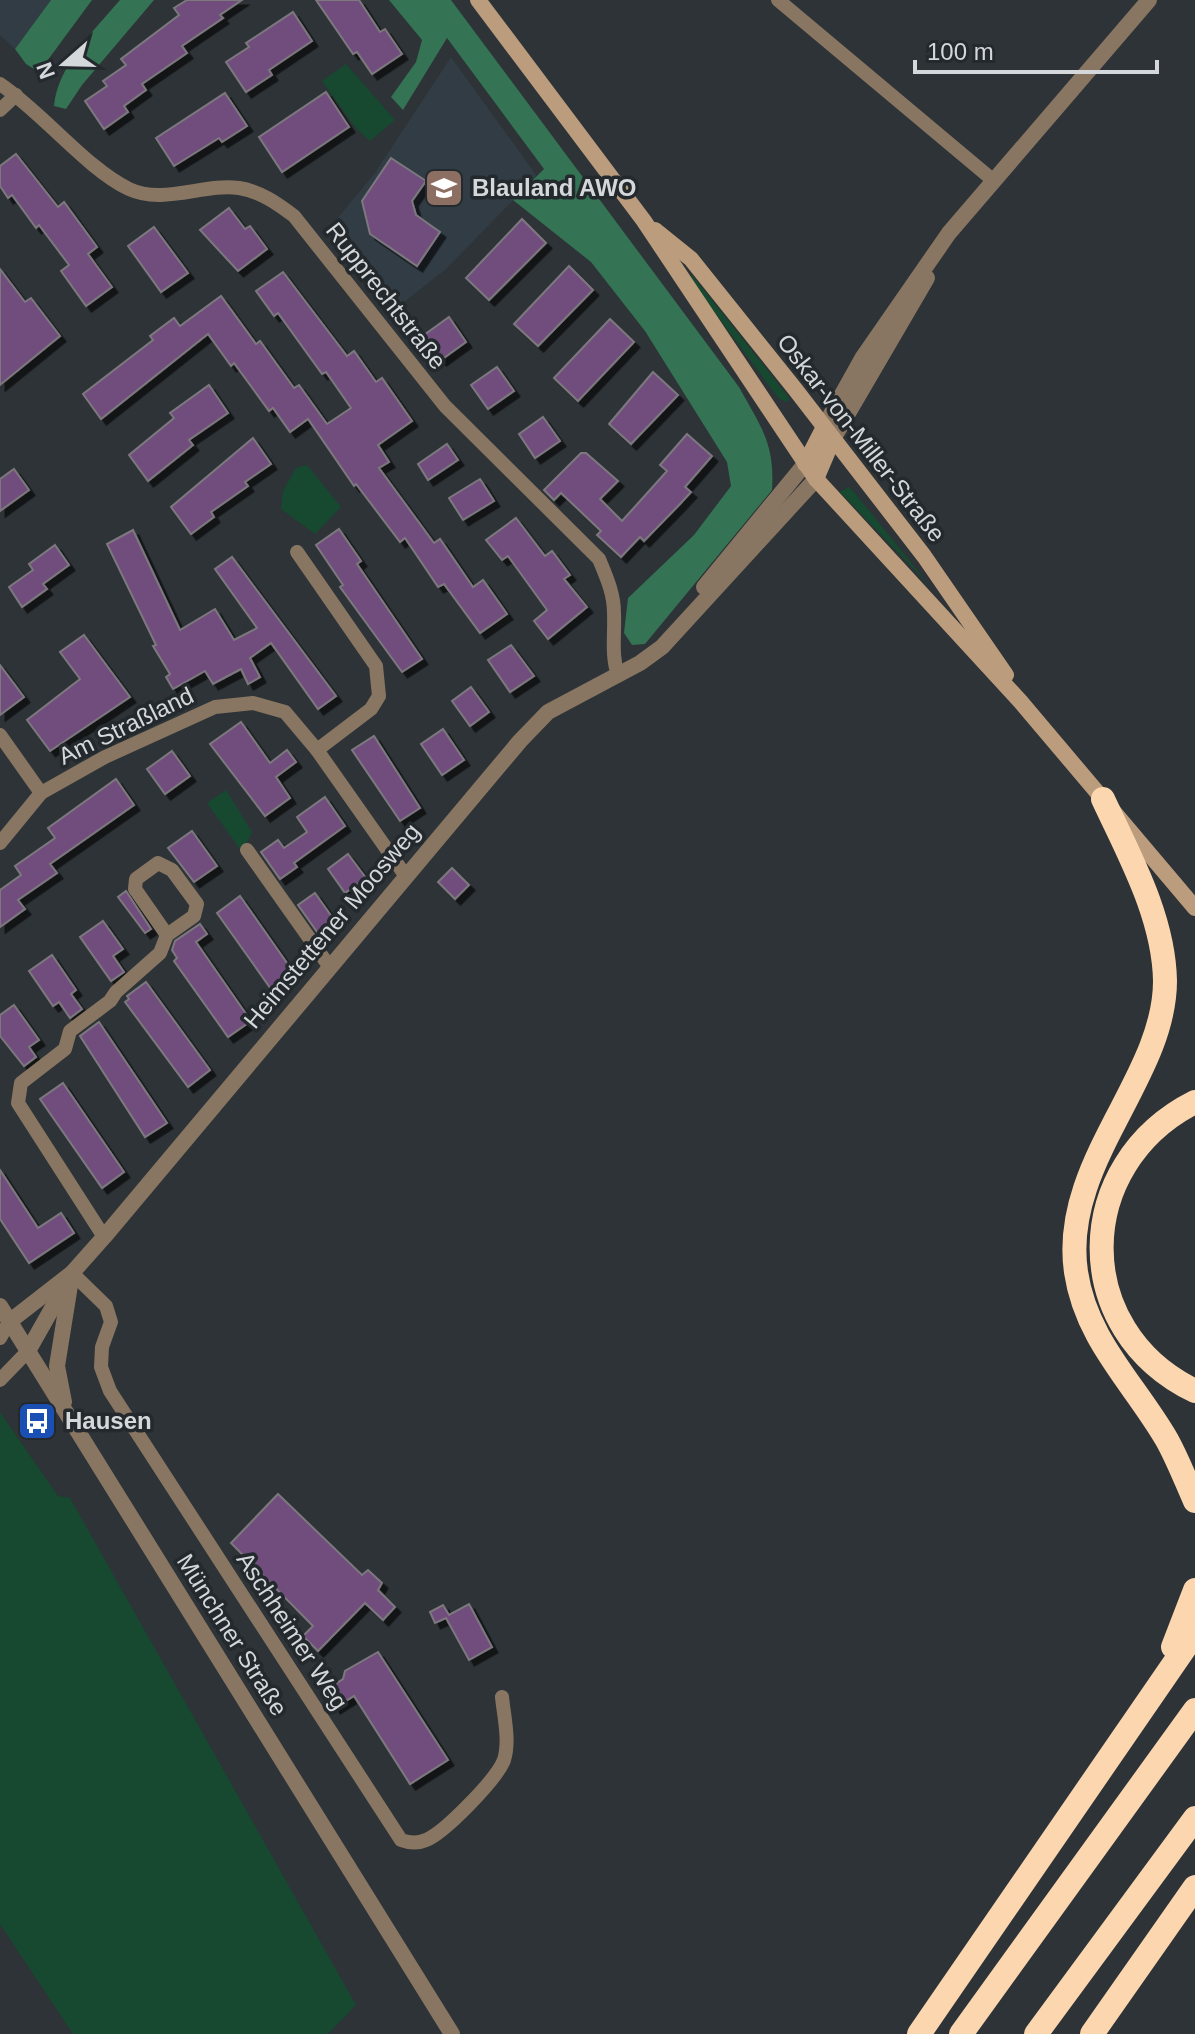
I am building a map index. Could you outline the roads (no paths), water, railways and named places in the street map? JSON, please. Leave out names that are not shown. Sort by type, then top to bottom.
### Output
[{"type":"highway","points":[[1103,799],[1134,865],[1159,933],[1165,982],[1154,1036],[1090,1173],[1075,1219],[1076,1270],[1087,1318],[1107,1355],[1167,1440],[1195,1501]]},
{"type":"highway","points":[[1195,1102],[1170,1115],[1145,1136],[1111,1188],[1101,1244],[1101,1272],[1113,1307],[1152,1364],[1195,1391]]},
{"type":"highway","points":[[1108,1764],[1111,1746],[1169,1655],[1195,1590]]},
{"type":"highway","points":[[919,2034],[1108,1764],[1195,1633]]},
{"type":"highway","points":[[961,2034],[1195,1710]]},
{"type":"highway","points":[[1036,2034],[1195,1818]]},
{"type":"highway","points":[[1092,2034],[1195,1887]]},
{"type":"highway","points":[[1150,1948],[1168,1938],[1195,1905]]},
{"type":"main road","name":"Oskar-von-Miller-Straße","points":[[478,0],[644,221],[816,479],[1020,701],[1195,908]]},
{"type":"main road","name":"Oskar-von-Miller-Straße","points":[[644,221],[691,259],[829,433],[924,556],[1003,669],[1020,701]]},
{"type":"main road","points":[[805,464],[829,433]]},
{"type":"main road","points":[[816,479],[829,433]]},
{"type":"street","points":[[778,0],[994,181]]},
{"type":"street","points":[[829,433],[863,357],[919,272],[1149,0]]},
{"type":"street","name":"Rupprechtstraße","points":[[0,84],[103,172],[130,189],[157,195],[240,188],[276,203],[294,216],[312,234],[404,358],[445,406],[599,559],[612,597],[613,661],[618,675]]},
{"type":"street","points":[[0,110],[16,95]]},
{"type":"street","name":"Heimstettener Moosweg","points":[[662,647],[690,605],[805,464]]},
{"type":"street","name":"Heimstettener Moosweg","points":[[9,1322],[72,1273],[104,1237],[405,875],[548,712],[618,675],[662,647],[816,479]]},
{"type":"street","points":[[297,552],[376,666],[379,696],[371,709],[317,750]]},
{"type":"street","name":"Am Straßland","points":[[0,843],[41,793],[105,757],[215,707],[253,703],[285,712],[317,750],[405,875]]},
{"type":"street","points":[[0,735],[41,793]]},
{"type":"street","points":[[247,850],[329,966]]},
{"type":"street","points":[[104,1237],[18,1103],[21,1083],[65,1049],[70,1031],[110,1001],[160,953],[167,935],[194,916],[197,904],[172,870],[158,863],[136,879],[135,889],[167,935]]},
{"type":"street","points":[[66,1412],[57,1366],[72,1273]]},
{"type":"street","name":"Heimstettener Moosweg","points":[[28,1351],[72,1273]]},
{"type":"street","name":"Aschheimer Weg","points":[[72,1273],[106,1306],[111,1322],[102,1347],[101,1367],[110,1391],[401,1840],[411,1843],[425,1841],[443,1830],[493,1777],[507,1749],[502,1697]]},
{"type":"street","name":"Münchner Straße","points":[[0,1306],[452,2034]]},
{"type":"street","points":[[0,1338],[9,1322]]},
{"type":"street","points":[[0,1380],[12,1372],[28,1351]]},
{"type":"place","name":"Blauland AWO","points":[[444,188]]},
{"type":"place","name":"Hausen","points":[[37,1421]]}]
